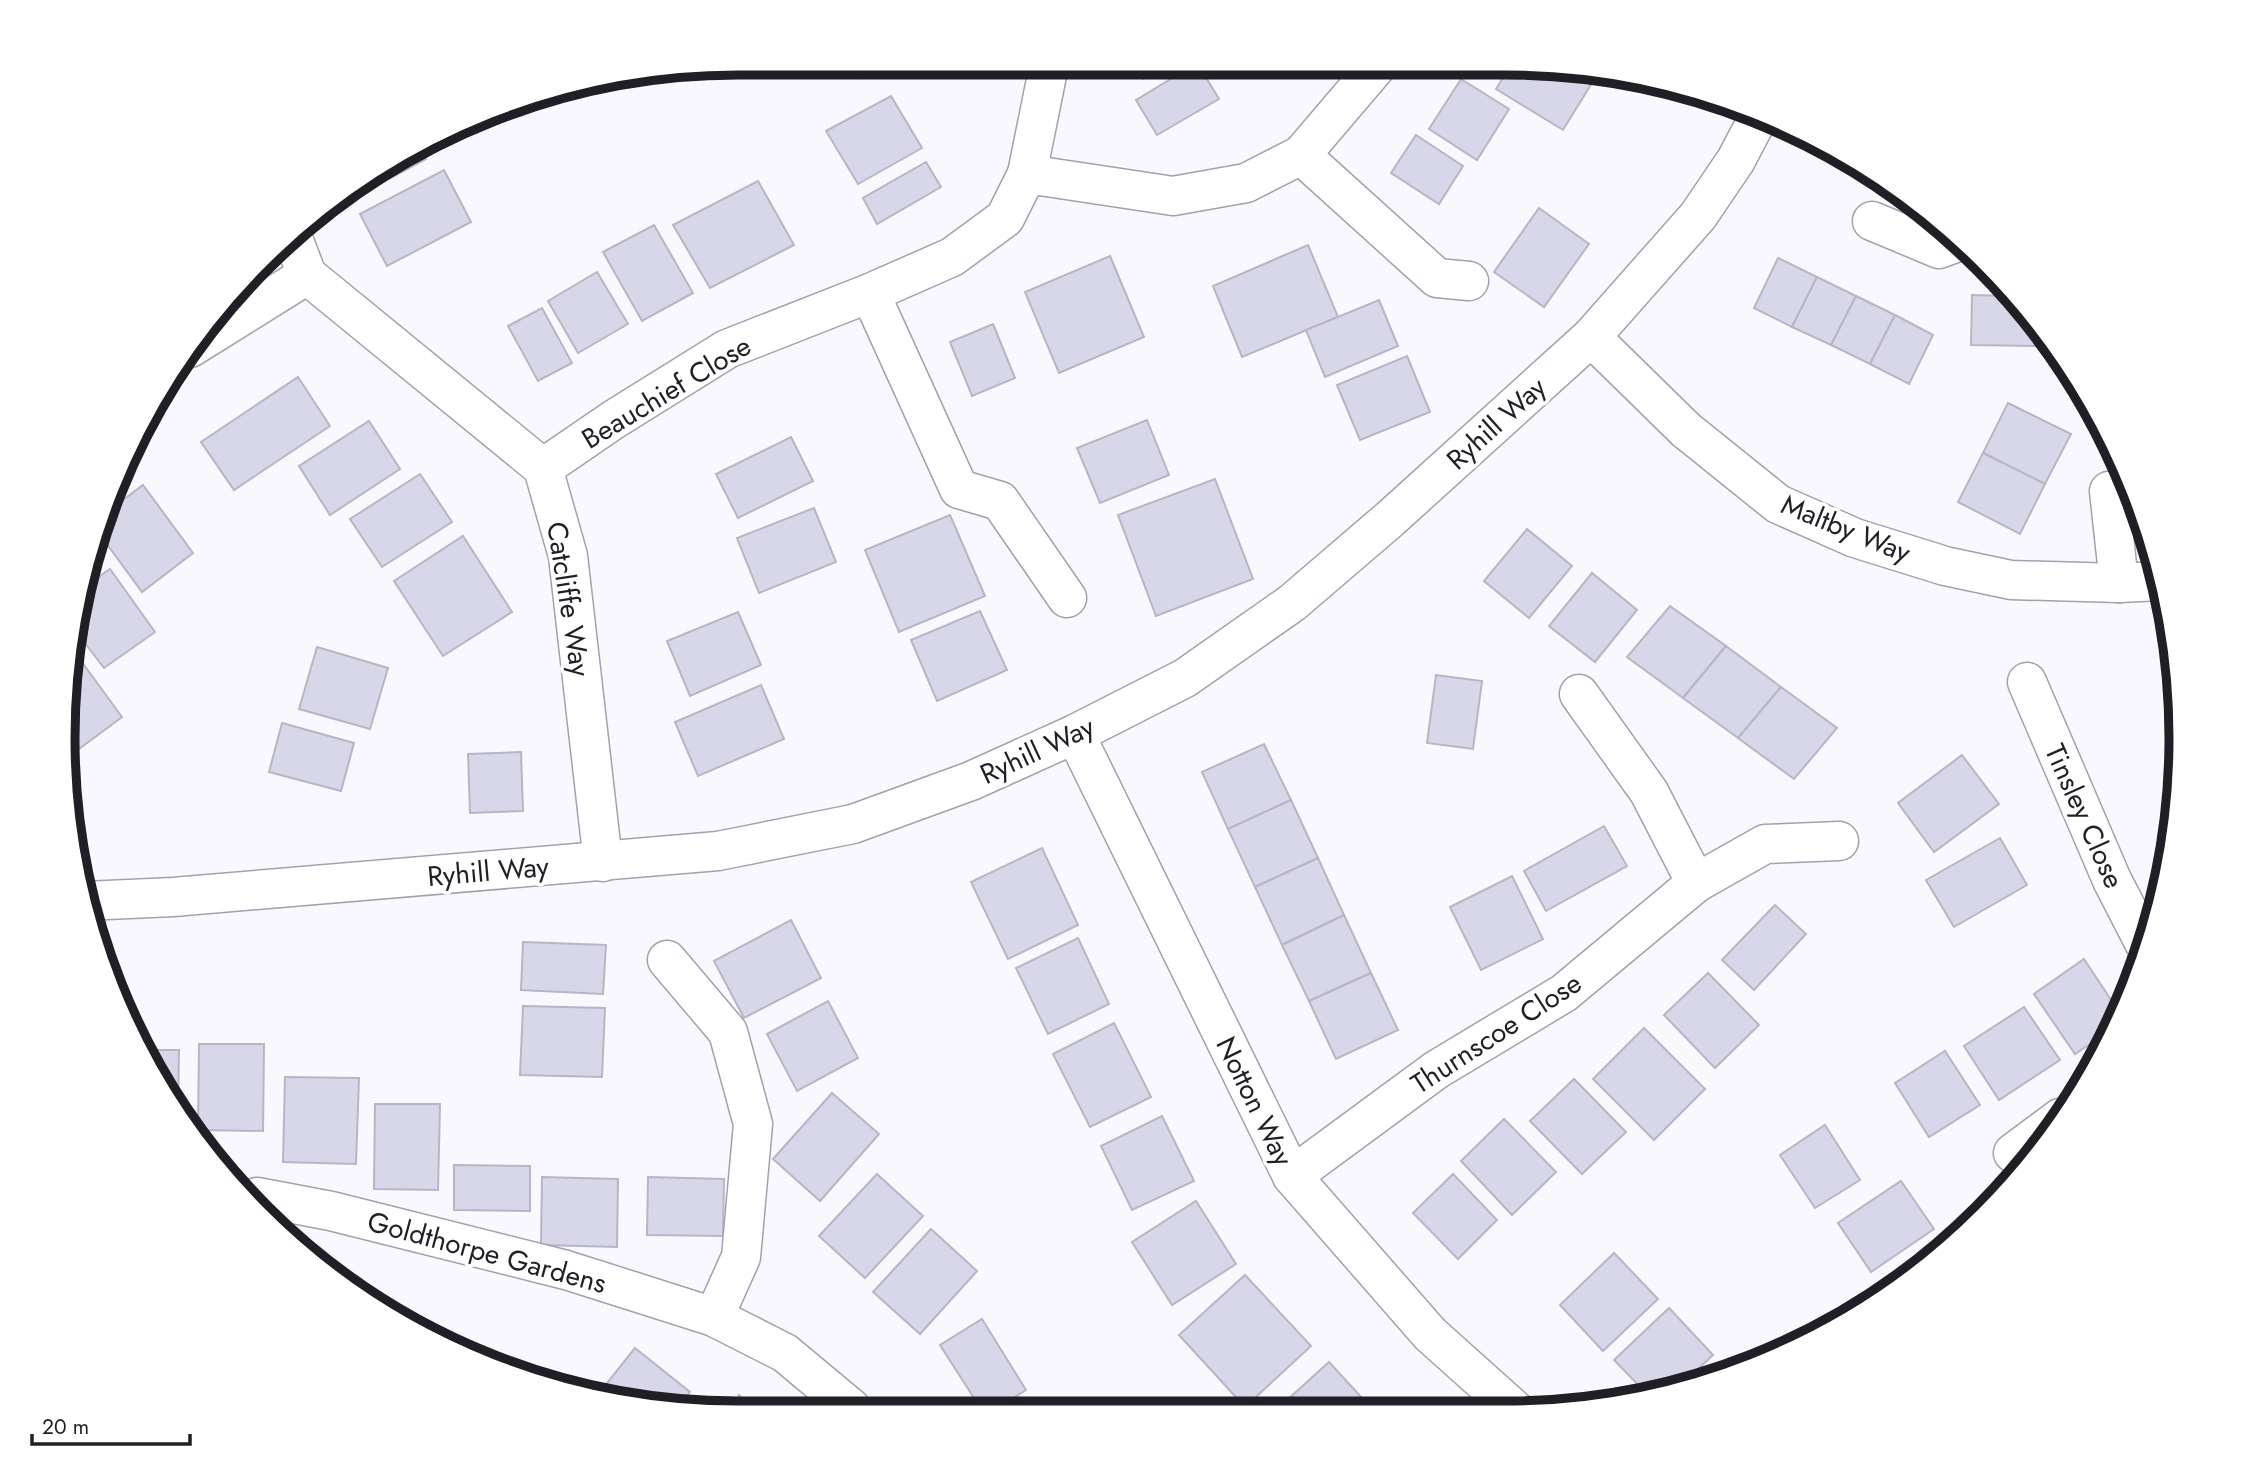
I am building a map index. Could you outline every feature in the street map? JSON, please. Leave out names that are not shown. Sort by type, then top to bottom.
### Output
[{"type":"street","name":"Beauchief Close","points":[[543,468],[613,420],[727,349],[870,293],[952,257],[1005,218],[1027,174],[1047,75]]},
{"type":"street","points":[[1027,174],[1173,196],[1246,183],[1301,155],[1369,75]]},
{"type":"street","name":"Ryhill Way","points":[[96,901],[173,897],[718,851],[853,824],[971,781],[1075,734],[1185,678],[1292,603],[1390,519],[1591,337],[1698,216],[1736,160],[1755,124]]},
{"type":"street","points":[[1301,155],[1437,278],[1469,281]]},
{"type":"street","points":[[1872,221],[1939,249],[1949,245]]},
{"type":"street","points":[[224,320],[301,258],[543,468]]},
{"type":"street","points":[[870,293],[959,489],[1000,501],[1067,598]]},
{"type":"street","name":"Maltby Way","points":[[1591,337],[1686,430],[1778,504],[1855,538],[1945,566],[2011,580],[2150,582]]},
{"type":"street","name":"Catcliffe Way","points":[[543,468],[568,556],[603,862]]},
{"type":"street","points":[[2109,491],[2119,583]]},
{"type":"street","name":"Tinsley Close","points":[[2027,682],[2112,880],[2139,933]]},
{"type":"street","points":[[1579,694],[1649,792],[1696,883]]},
{"type":"street","name":"Notton Way","points":[[1075,734],[1292,1176],[1430,1334],[1505,1401]]},
{"type":"street","name":"Thurnscoe Close","points":[[1292,1176],[1436,1070],[1564,993],[1696,883],[1765,844],[1839,841]]},
{"type":"street","points":[[667,960],[728,1032],[753,1124],[741,1257],[714,1317]]},
{"type":"street","points":[[2013,1153],[2035,1136]]},
{"type":"street","name":"Goldthorpe Gardens","points":[[262,1199],[331,1211],[566,1270],[714,1317],[785,1353],[843,1401]]},
{"type":"building","points":[[1177,75],[1204,75],[1219,99],[1157,135],[1136,100]]},
{"type":"building","points":[[1505,75],[1593,81],[1563,130],[1496,89]]},
{"type":"building","points":[[1461,79],[1509,109],[1477,160],[1429,129]]},
{"type":"building","points":[[891,96],[922,148],[858,184],[826,131]]},
{"type":"building","points":[[1416,135],[1463,166],[1439,204],[1391,173]]},
{"type":"building","points":[[424,155],[426,159],[363,193],[370,187]]},
{"type":"building","points":[[926,162],[941,187],[877,224],[863,198]]},
{"type":"building","points":[[444,170],[471,222],[387,266],[360,214]]},
{"type":"building","points":[[758,181],[794,245],[710,288],[673,225]]},
{"type":"building","points":[[1539,208],[1589,244],[1544,307],[1494,272]]},
{"type":"building","points":[[654,225],[693,293],[642,321],[603,252]]},
{"type":"building","points":[[1308,245],[1338,317],[1242,357],[1213,286]]},
{"type":"building","points":[[1110,256],[1144,337],[1059,373],[1025,292]]},
{"type":"building","points":[[1778,258],[1817,277],[1792,327],[1754,308]]},
{"type":"building","points":[[597,272],[628,324],[578,353],[548,301]]},
{"type":"building","points":[[1817,277],[1856,296],[1831,345],[1792,327]]},
{"type":"building","points":[[1972,295],[1999,296],[2036,341],[2036,346],[1971,345]]},
{"type":"building","points":[[1856,296],[1895,315],[1870,364],[1831,345]]},
{"type":"building","points":[[1379,300],[1398,346],[1325,377],[1306,330]]},
{"type":"building","points":[[542,308],[572,363],[538,381],[508,326]]},
{"type":"building","points":[[1895,315],[1933,335],[1909,384],[1870,364]]},
{"type":"building","points":[[993,324],[1015,378],[972,396],[950,342]]},
{"type":"building","points":[[1407,356],[1430,412],[1360,440],[1337,385]]},
{"type":"building","points":[[298,377],[330,426],[234,490],[201,442]]},
{"type":"building","points":[[2008,403],[2071,434],[2045,484],[1983,453]]},
{"type":"building","points":[[1147,420],[1169,475],[1100,503],[1077,448]]},
{"type":"building","points":[[369,421],[400,469],[330,515],[299,466]]},
{"type":"building","points":[[791,437],[813,481],[738,518],[716,474]]},
{"type":"building","points":[[1983,453],[2045,484],[2020,534],[1958,502]]},
{"type":"building","points":[[420,474],[452,522],[382,567],[350,519]]},
{"type":"building","points":[[1215,479],[1253,579],[1156,616],[1118,515]]},
{"type":"building","points":[[143,485],[193,553],[142,592],[105,542],[118,503]]},
{"type":"building","points":[[814,508],[836,562],[759,593],[737,538]]},
{"type":"building","points":[[950,515],[985,596],[899,632],[865,550]]},
{"type":"building","points":[[1527,529],[1572,566],[1529,618],[1484,581]]},
{"type":"building","points":[[463,536],[512,612],[443,656],[394,581]]},
{"type":"building","points":[[110,569],[155,632],[104,668],[83,640],[95,580]]},
{"type":"building","points":[[1592,573],[1637,610],[1595,662],[1549,626]]},
{"type":"building","points":[[1670,606],[1726,646],[1683,698],[1627,657]]},
{"type":"building","points":[[980,611],[1007,670],[937,701],[911,640]]},
{"type":"building","points":[[738,612],[761,665],[690,696],[667,641]]},
{"type":"building","points":[[1726,646],[1781,687],[1738,738],[1683,698]]},
{"type":"building","points":[[317,647],[388,668],[370,729],[299,709]]},
{"type":"building","points":[[80,660],[122,717],[76,752]]},
{"type":"building","points":[[1436,675],[1482,681],[1473,749],[1427,743]]},
{"type":"building","points":[[761,685],[784,739],[698,776],[675,722]]},
{"type":"building","points":[[1781,687],[1837,728],[1794,779],[1738,738]]},
{"type":"building","points":[[282,723],[354,743],[341,791],[269,772]]},
{"type":"building","points":[[1264,744],[1291,800],[1228,829],[1202,772]]},
{"type":"building","points":[[521,752],[523,811],[470,813],[468,754]]},
{"type":"building","points":[[1962,755],[1999,804],[1934,852],[1898,803]]},
{"type":"building","points":[[1291,800],[1318,858],[1255,887],[1228,829]]},
{"type":"building","points":[[1604,826],[1627,866],[1546,911],[1524,871]]},
{"type":"building","points":[[2000,838],[2027,885],[1954,927],[1926,880]]},
{"type":"building","points":[[1042,848],[1078,925],[1008,959],[971,882]]},
{"type":"building","points":[[1318,858],[1344,915],[1282,945],[1255,887]]},
{"type":"building","points":[[1512,876],[1543,939],[1481,970],[1450,907]]},
{"type":"building","points":[[1775,905],[1806,934],[1754,990],[1722,960]]},
{"type":"building","points":[[1344,915],[1371,973],[1309,1001],[1282,945]]},
{"type":"building","points":[[791,920],[821,978],[744,1018],[714,961]]},
{"type":"building","points":[[1078,938],[1109,1004],[1048,1034],[1016,968]]},
{"type":"building","points":[[523,942],[606,945],[603,994],[521,990]]},
{"type":"building","points":[[2084,959],[2113,1003],[2095,1041],[2075,1054],[2034,994]]},
{"type":"building","points":[[1371,973],[1398,1030],[1336,1059],[1309,1001]]},
{"type":"building","points":[[1708,973],[1759,1025],[1715,1068],[1664,1015]]},
{"type":"building","points":[[828,1001],[858,1058],[797,1091],[767,1034]]},
{"type":"building","points":[[523,1006],[605,1008],[602,1077],[520,1075]]},
{"type":"building","points":[[2024,1007],[2060,1060],[1999,1100],[1964,1046]]},
{"type":"building","points":[[1114,1023],[1151,1097],[1090,1127],[1053,1054]]},
{"type":"building","points":[[1644,1028],[1705,1089],[1654,1140],[1593,1079]]},
{"type":"building","points":[[199,1044],[264,1044],[263,1131],[204,1130],[198,1122]]},
{"type":"building","points":[[154,1050],[179,1050],[178,1092]]},
{"type":"building","points":[[1945,1051],[1980,1105],[1929,1137],[1895,1083]]},
{"type":"building","points":[[285,1077],[359,1078],[356,1164],[283,1162]]},
{"type":"building","points":[[1574,1079],[1626,1132],[1582,1174],[1530,1121]]},
{"type":"building","points":[[832,1093],[879,1134],[820,1201],[773,1159]]},
{"type":"building","points":[[375,1104],[440,1104],[438,1190],[374,1189]]},
{"type":"building","points":[[1162,1116],[1194,1181],[1132,1210],[1101,1146]]},
{"type":"building","points":[[1504,1119],[1556,1172],[1512,1215],[1461,1161]]},
{"type":"building","points":[[1825,1125],[1860,1180],[1815,1208],[1780,1155]]},
{"type":"building","points":[[454,1165],[530,1166],[530,1211],[454,1210]]},
{"type":"building","points":[[877,1174],[923,1216],[865,1278],[819,1236]]},
{"type":"building","points":[[1453,1174],[1497,1220],[1458,1259],[1413,1213]]},
{"type":"building","points":[[542,1177],[618,1179],[617,1247],[541,1245]]},
{"type":"building","points":[[648,1177],[724,1179],[723,1236],[647,1235]]},
{"type":"building","points":[[1901,1181],[1934,1229],[1871,1272],[1838,1223]]},
{"type":"building","points":[[1196,1201],[1236,1264],[1172,1305],[1132,1242]]},
{"type":"building","points":[[931,1229],[977,1271],[920,1334],[873,1292]]},
{"type":"building","points":[[1614,1253],[1658,1299],[1603,1351],[1560,1305]]},
{"type":"building","points":[[1245,1275],[1311,1346],[1251,1401],[1240,1401],[1179,1335]]},
{"type":"building","points":[[1669,1308],[1713,1355],[1694,1373],[1640,1387],[1614,1360]]},
{"type":"building","points":[[982,1319],[1026,1390],[1009,1401],[976,1401],[940,1345]]},
{"type":"building","points":[[635,1348],[690,1392],[685,1398],[604,1387]]},
{"type":"building","points":[[1329,1362],[1365,1401],[1286,1401]]},
{"type":"building","points":[[739,1395],[746,1401],[738,1401],[735,1401]]}]
